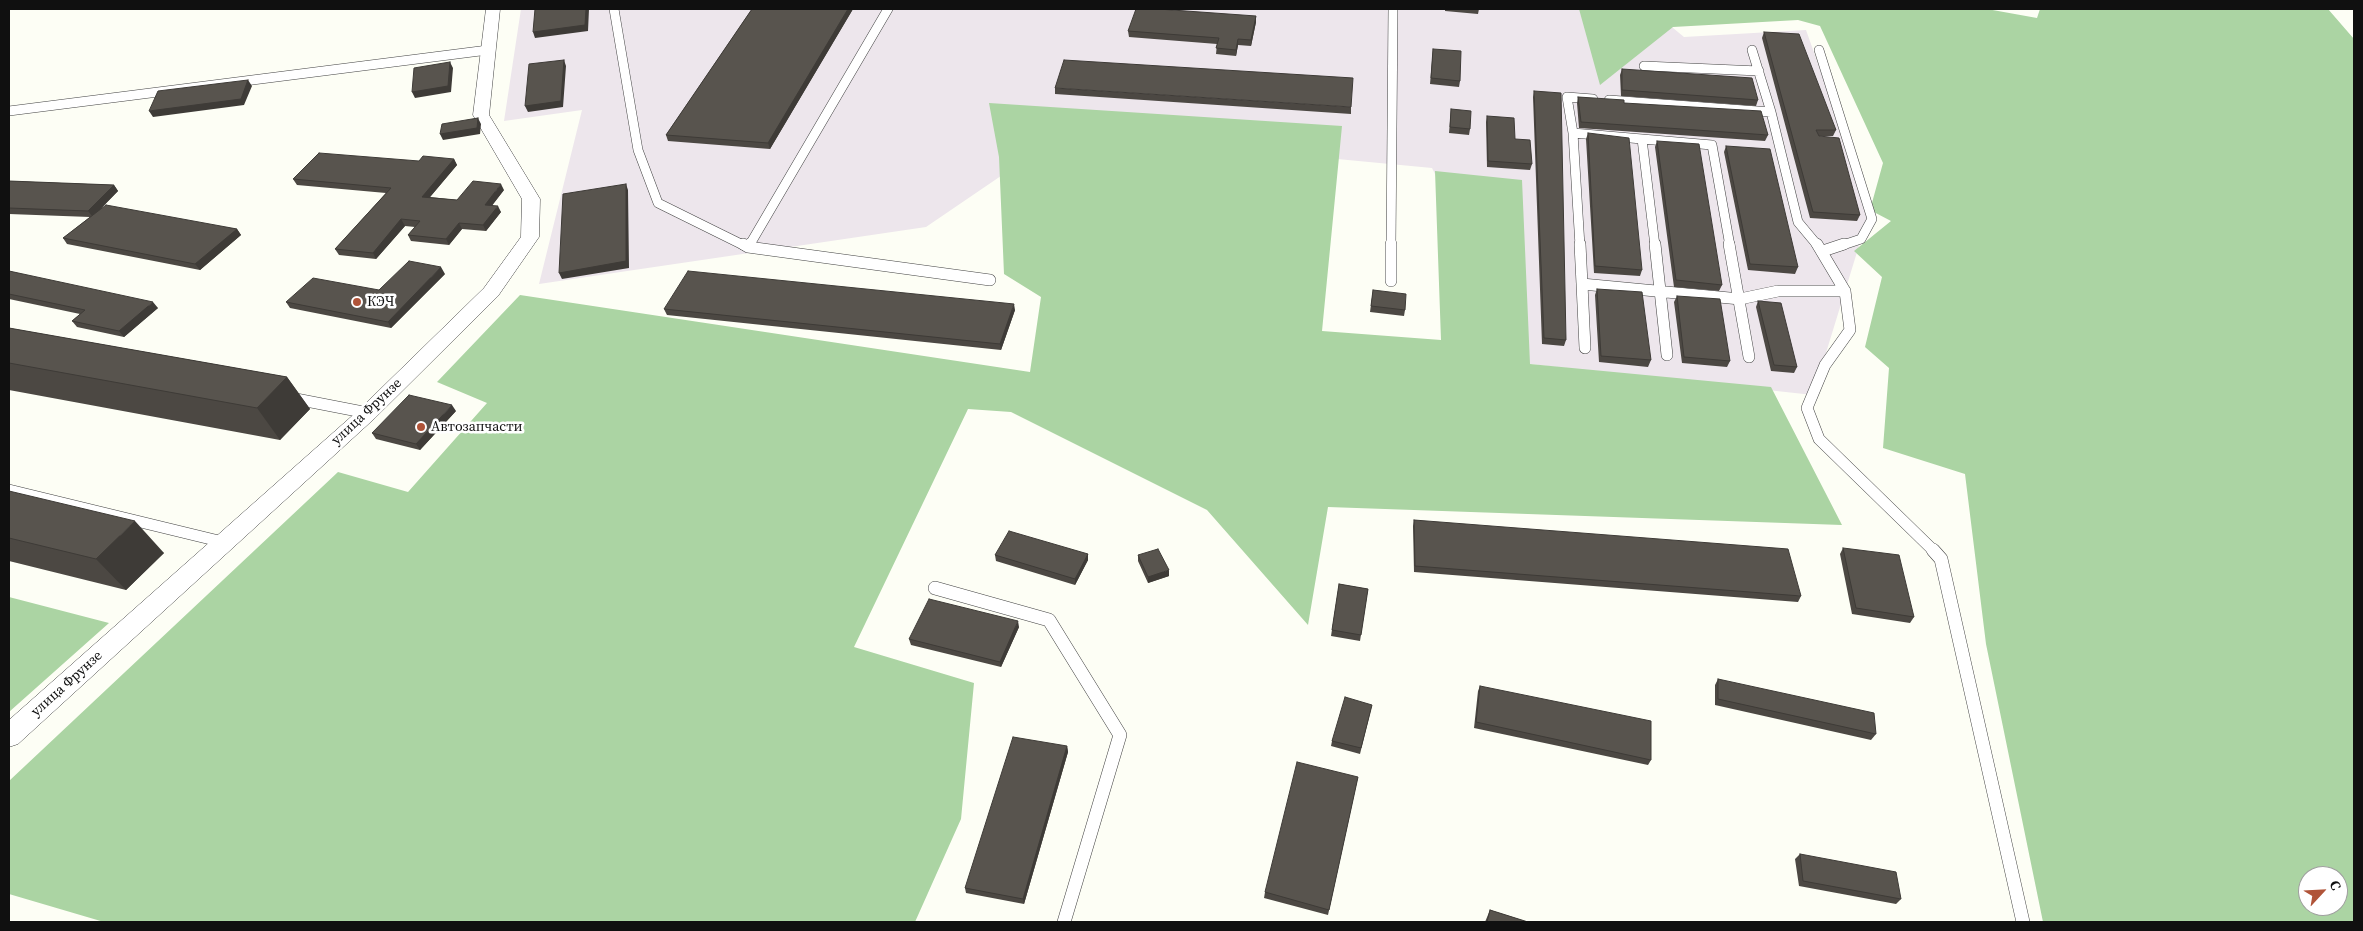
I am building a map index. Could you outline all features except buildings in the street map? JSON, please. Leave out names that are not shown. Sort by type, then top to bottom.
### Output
[{"type":"street","name":"улица Фрунзе","points":[[9,736],[368,413],[491,292],[530,237],[531,199],[481,115],[492,9]]},
{"type":"lane","points":[[614,9],[638,150],[658,203],[748,247],[990,280]]},
{"type":"lane","points":[[748,247],[888,9]]},
{"type":"lane","points":[[1391,281],[1394,9]]},
{"type":"lane","points":[[9,111],[488,50]]},
{"type":"lane","points":[[1752,50],[1771,112],[1776,152],[1798,222],[1823,251],[1846,291],[1850,330],[1825,365],[1807,408],[1819,439],[1927,542],[1942,559],[2023,922]]},
{"type":"lane","points":[[1820,50],[1872,219],[1861,239],[1823,251]]},
{"type":"lane","points":[[1644,66],[1759,71]]},
{"type":"lane","points":[[1585,348],[1573,133],[1567,97],[1771,112]]},
{"type":"lane","points":[[1573,133],[1717,145],[1749,356]]},
{"type":"lane","points":[[1642,139],[1661,291],[1666,355]]},
{"type":"lane","points":[[1582,284],[1740,300],[1778,291],[1846,291]]},
{"type":"lane","points":[[282,397],[368,413]]},
{"type":"lane","points":[[9,490],[224,542]]},
{"type":"lane","points":[[935,588],[1049,620],[1120,735],[1064,922]]},
{"type":"shaded area","points":[[521,9],[1650,9],[1684,37],[1806,30],[1870,210],[1813,395],[1530,364],[1432,168],[1064,133],[926,227],[539,284],[582,110],[504,121]]},
{"type":"green space","points":[[1579,9],[1987,9],[2037,18],[2040,9],[2328,9],[2354,39],[2354,922],[2043,922],[1986,644],[1965,474],[1883,448],[1889,368],[1865,347],[1882,277],[1854,251],[1891,221],[1870,210],[1883,163],[1820,26],[1798,20],[1673,27],[1600,85]]},
{"type":"green space","points":[[989,103],[1342,126],[1322,331],[1441,340],[1435,171],[1522,180],[1530,364],[1771,387],[1842,525],[1328,507],[1308,625],[1207,510],[1011,412],[968,409],[854,647],[974,683],[961,819],[915,922],[104,922],[9,894],[9,781],[338,472],[408,492],[487,403],[437,382],[520,295],[1030,372],[1041,297],[1004,274],[999,157]]},
{"type":"green space","points":[[9,597],[109,623],[9,712]]},
{"type":"place","name":"КЭЧ","points":[[357,302]]},
{"type":"place","name":"Автозапчасти","points":[[421,427]]}]
